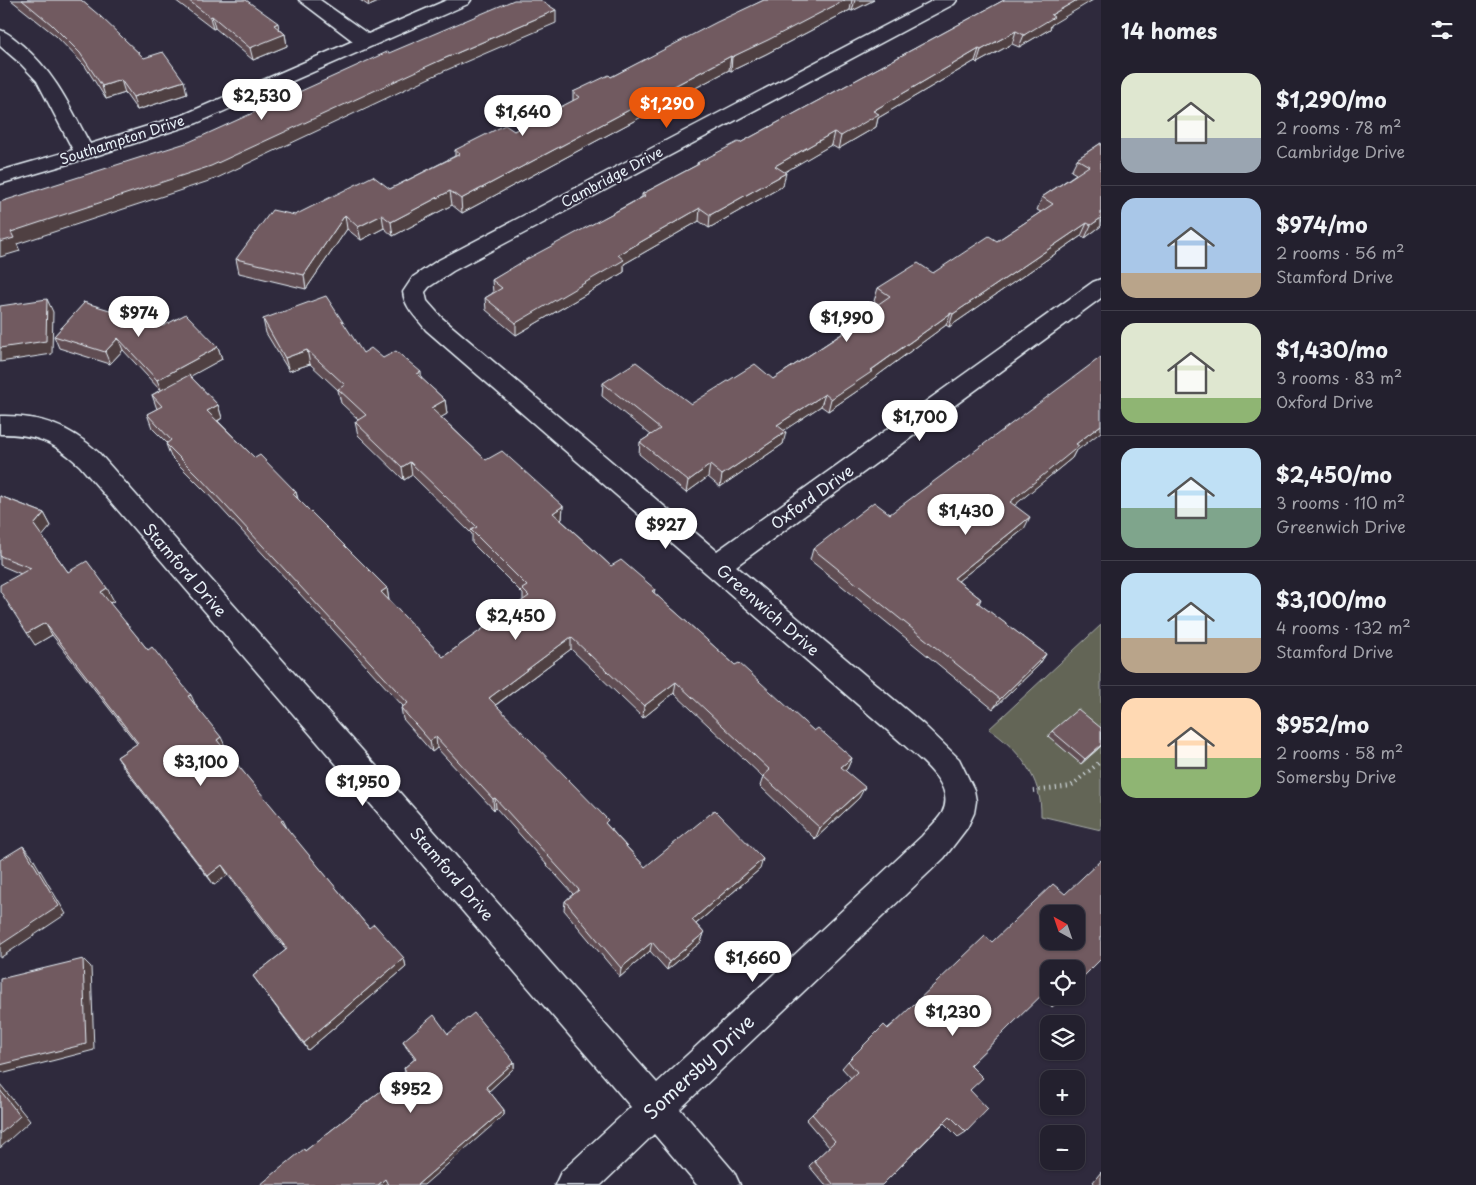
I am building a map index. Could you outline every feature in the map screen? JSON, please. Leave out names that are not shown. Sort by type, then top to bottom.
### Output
[{"type":"street","points":[[308,0],[367,42]]},
{"type":"street","name":"Southampton Drive","points":[[0,178],[153,132],[198,115],[462,0]]},
{"type":"street","name":"Cambridge Drive","points":[[414,292],[421,282],[445,266],[948,0]]},
{"type":"street","points":[[0,36],[28,60],[44,79],[85,153]]},
{"type":"street","name":"Oxford Drive","points":[[716,566],[1101,287]]},
{"type":"street","name":"Greenwich Drive","points":[[414,292],[416,303],[434,324],[913,734],[951,773],[962,795]]},
{"type":"street","name":"Stamford Drive","points":[[0,425],[46,428],[62,436],[89,459],[656,1108],[721,1185]]},
{"type":"street","name":"Somersby Drive","points":[[574,1185],[933,847],[958,814],[962,795]]},
{"type":"path","points":[[1034,791],[1071,786],[1101,760]]},
{"type":"green space","points":[[1101,625],[1101,830],[1041,816],[1038,789],[1027,766],[1010,746],[989,729]]},
{"type":"building","points":[[22,0],[81,0],[144,58],[163,52],[184,81],[133,97],[121,80],[102,86],[80,53],[51,24]]},
{"type":"building","points":[[188,0],[246,0],[278,23],[274,25],[285,34],[250,48],[212,16],[210,17]]},
{"type":"building","points":[[514,0],[540,0],[556,10],[441,60],[211,166],[11,232],[14,238],[0,242],[0,202],[189,142],[387,52],[389,53]]},
{"type":"building","points":[[764,0],[845,0],[768,40],[731,56],[461,199],[450,191],[391,222],[382,215],[358,227],[345,215],[304,275],[236,259],[272,210],[295,215],[373,176],[390,189],[460,154],[455,150],[505,125],[514,131],[580,97],[573,92],[609,75],[611,77]]},
{"type":"building","points":[[1004,0],[1077,0],[1051,15],[1054,17],[1024,35],[1016,31],[981,50],[979,49],[873,111],[879,114],[841,136],[834,132],[775,166],[786,173],[710,215],[700,208],[618,255],[624,260],[516,323],[485,298],[502,288],[492,280],[527,259],[645,196],[642,194],[699,164],[697,163],[738,142],[740,143]]},
{"type":"building","points":[[1101,143],[1101,218],[1091,225],[1087,223],[953,314],[951,313],[871,370],[873,371],[831,399],[825,394],[777,425],[786,432],[722,475],[710,465],[688,481],[640,442],[660,429],[603,383],[636,362],[691,404],[755,364],[773,379],[848,330],[844,328],[890,296],[878,288],[918,263],[933,273],[989,236],[997,241],[1053,204],[1042,197],[1089,166],[1077,159]]},
{"type":"building","points":[[326,296],[363,353],[371,348],[383,358],[396,351],[421,372],[417,374],[445,400],[431,408],[486,460],[502,451],[563,506],[553,513],[611,566],[621,560],[655,589],[652,591],[735,665],[739,663],[814,731],[818,728],[852,758],[841,767],[865,787],[820,828],[763,776],[770,770],[676,682],[644,706],[571,637],[489,698],[608,820],[605,823],[645,867],[715,810],[763,859],[692,920],[704,933],[669,962],[652,942],[621,968],[565,901],[579,890],[436,737],[430,741],[401,708],[408,703],[201,479],[166,444],[171,440],[147,414],[162,406],[152,395],[189,375],[218,405],[207,411],[255,458],[260,455],[296,492],[293,494],[387,588],[381,592],[443,657],[529,596],[522,589],[527,586],[471,530],[477,527],[410,462],[402,467],[355,422],[366,415],[338,389],[345,385],[307,350],[285,358],[263,319]]},
{"type":"building","points":[[47,299],[46,341],[0,348],[0,306]]},
{"type":"building","points":[[83,302],[163,326],[186,314],[218,347],[157,380],[118,338],[105,352],[54,336]]},
{"type":"building","points":[[1101,357],[1101,425],[1076,444],[1079,446],[1010,502],[1030,517],[954,578],[981,599],[977,602],[1046,654],[1000,699],[813,549],[874,502],[890,514]]},
{"type":"building","points":[[0,496],[44,513],[34,525],[68,572],[87,561],[107,588],[101,592],[148,650],[152,647],[191,695],[188,696],[221,737],[217,740],[283,820],[281,821],[369,928],[374,924],[404,958],[304,1043],[253,976],[287,949],[222,865],[208,876],[117,757],[138,743],[45,623],[27,633],[0,591],[0,585],[31,568],[0,556]]},
{"type":"building","points":[[1078,709],[1101,728],[1101,745],[1085,759],[1052,731]]},
{"type":"building","points":[[23,846],[59,906],[0,945],[0,860]]},
{"type":"building","points":[[1101,860],[1101,959],[1085,975],[1085,960],[1040,960],[1040,997],[970,1065],[983,1078],[970,1090],[988,1109],[966,1132],[950,1116],[882,1185],[834,1185],[814,1161],[835,1141],[812,1114],[857,1072],[848,1061],[884,1025],[888,1029],[985,936],[992,942],[1053,884],[1065,894]]},
{"type":"building","points":[[83,959],[86,1044],[0,1065],[0,979]]},
{"type":"building","points":[[474,1013],[514,1062],[486,1087],[504,1110],[417,1185],[388,1185],[385,1179],[378,1185],[260,1185],[406,1071],[404,1068],[416,1058],[403,1041],[434,1015],[448,1034]]},
{"type":"building","points":[[0,1090],[20,1116],[0,1134]]}]
